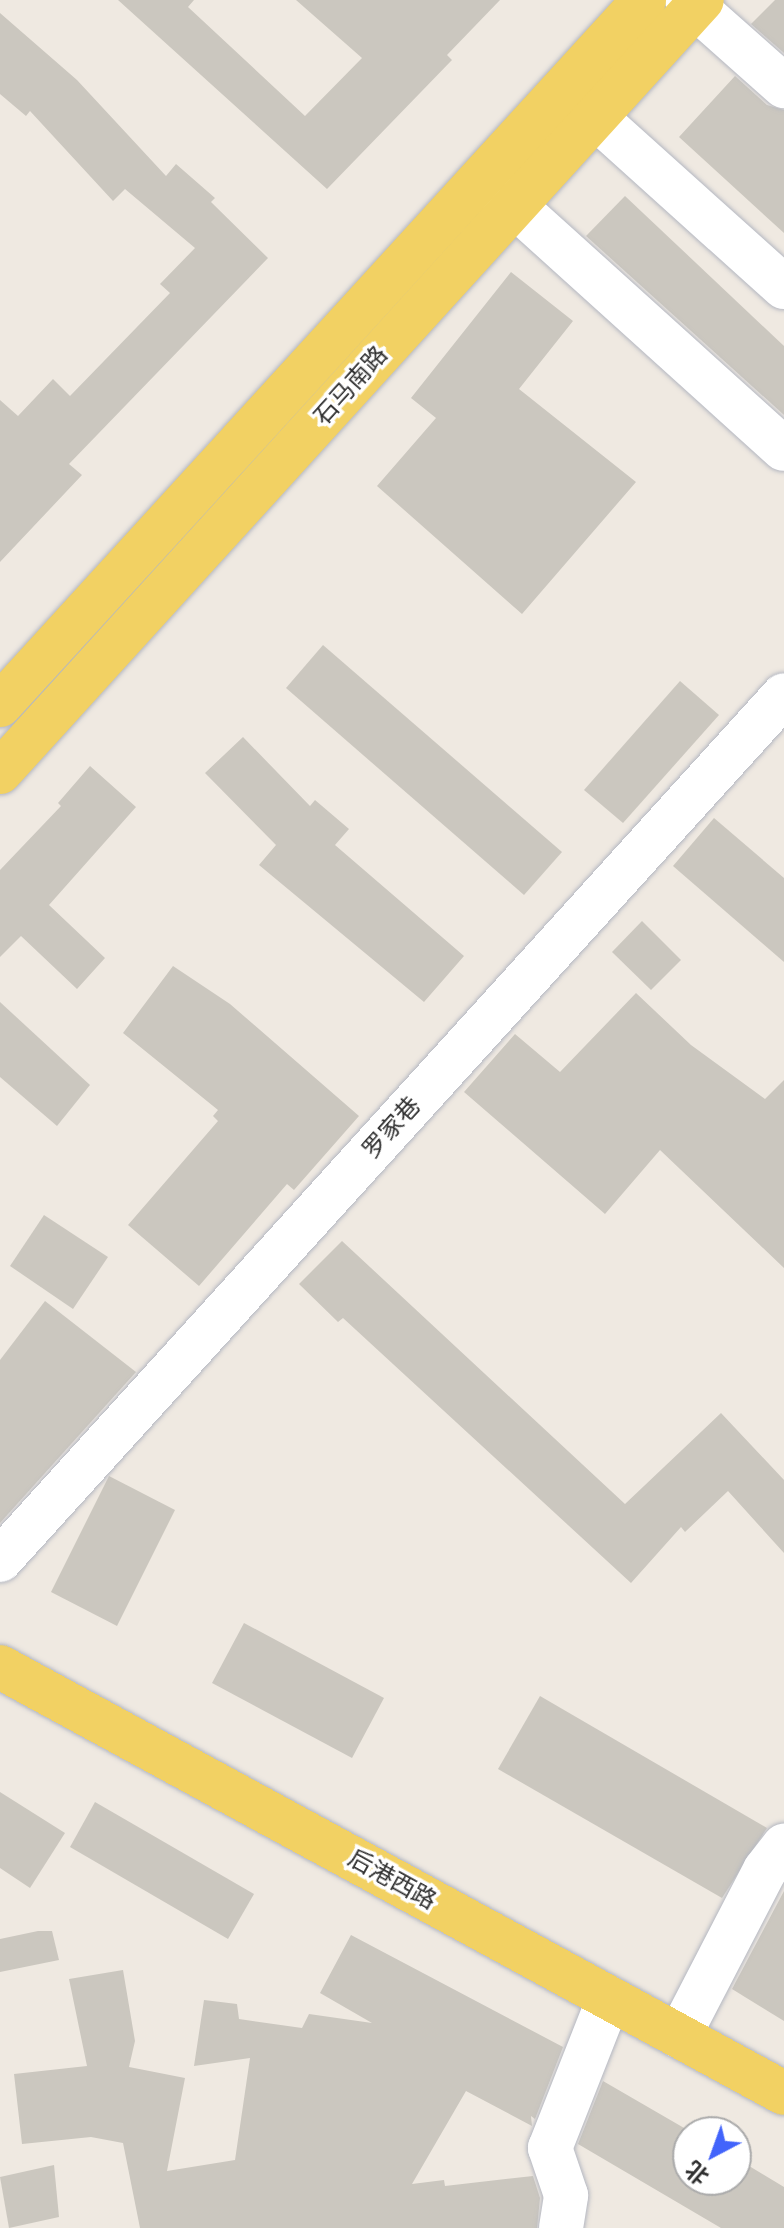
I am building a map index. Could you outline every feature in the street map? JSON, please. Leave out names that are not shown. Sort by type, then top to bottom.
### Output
[{"type":"main road","name":"石马南路","points":[[0,705],[644,0]]},
{"type":"main road","name":"石马南路","points":[[0,772],[595,117],[694,2]]},
{"type":"main road","name":"后港西路","points":[[0,1667],[784,2093]]},
{"type":"street","points":[[694,2],[784,86]]},
{"type":"street","points":[[595,117],[784,287]]},
{"type":"street","points":[[482,177],[784,449]]},
{"type":"street","name":"罗家巷","points":[[0,1560],[784,695]]},
{"type":"street","points":[[686,2040],[765,1870],[784,1846]]},
{"type":"street","points":[[686,2040],[784,1878]]},
{"type":"street","points":[[561,2228],[566,2195],[550,2148],[609,1998]]},
{"type":"building","points":[[118,0],[194,0],[188,7],[305,116],[362,58],[296,0],[500,0],[447,55],[452,60],[327,189]]},
{"type":"building","points":[[775,0],[784,0],[784,53],[751,24]]},
{"type":"building","points":[[0,13],[77,80],[166,176],[176,164],[215,198],[211,202],[268,258],[69,464],[82,475],[0,562],[0,400],[18,416],[53,379],[70,396],[170,293],[160,284],[195,248],[125,189],[113,201],[30,111],[26,116],[0,94]]},
{"type":"building","points":[[735,76],[767,105],[784,110],[784,233],[679,137]]},
{"type":"building","points":[[625,196],[784,346],[784,415],[586,236]]},
{"type":"building","points":[[511,272],[573,321],[519,389],[636,482],[522,614],[377,486],[436,418],[411,398]]},
{"type":"building","points":[[323,645],[562,852],[524,895],[286,688]]},
{"type":"building","points":[[680,681],[719,715],[623,823],[584,790]]},
{"type":"building","points":[[243,737],[310,806],[315,800],[349,829],[335,845],[464,956],[424,1002],[259,865],[276,845],[205,773]]},
{"type":"building","points":[[90,766],[136,807],[49,905],[105,958],[77,989],[21,936],[0,957],[0,870],[61,806],[58,803]]},
{"type":"building","points":[[714,818],[784,878],[784,962],[673,866]]},
{"type":"building","points":[[642,921],[681,960],[651,990],[612,952]]},
{"type":"building","points":[[173,966],[230,1004],[359,1116],[294,1190],[287,1184],[199,1286],[128,1225],[218,1121],[213,1116],[218,1110],[123,1033]]},
{"type":"building","points":[[636,993],[691,1045],[765,1099],[784,1080],[784,1268],[660,1150],[605,1214],[464,1092],[515,1034],[560,1072]]},
{"type":"building","points":[[0,1002],[90,1085],[57,1126],[0,1077]]},
{"type":"building","points":[[44,1215],[108,1257],[73,1309],[10,1266]]},
{"type":"building","points":[[342,1241],[625,1504],[721,1413],[784,1480],[784,1553],[728,1491],[685,1532],[681,1527],[631,1583],[343,1318],[338,1322],[299,1284]]},
{"type":"building","points":[[45,1301],[136,1372],[0,1523],[0,1360]]},
{"type":"building","points":[[109,1476],[175,1510],[117,1626],[51,1592]]},
{"type":"building","points":[[244,1623],[384,1698],[352,1758],[212,1683]]},
{"type":"building","points":[[540,1696],[767,1828],[722,1898],[498,1769]]},
{"type":"building","points":[[0,1792],[65,1833],[30,1888],[0,1868]]},
{"type":"building","points":[[95,1802],[254,1894],[228,1939],[70,1847]]},
{"type":"building","points":[[784,1891],[784,2021],[732,1989]]},
{"type":"building","points":[[52,1931],[59,1960],[0,1972],[0,1939]]},
{"type":"building","points":[[351,1935],[563,2047],[535,2119],[531,2116],[532,2126],[466,2091],[412,2184],[444,2180],[445,2186],[533,2176],[540,2198],[537,2228],[140,2228],[123,2143],[91,2137],[22,2144],[14,2074],[87,2066],[69,1979],[123,1970],[135,2041],[129,2067],[185,2078],[167,2171],[235,2160],[250,2058],[194,2066],[204,2000],[237,2004],[239,2019],[302,2028],[309,2014],[372,2023],[320,1993]]},
{"type":"building","points":[[603,2081],[672,2121],[672,2196],[752,2196],[752,2168],[784,2187],[784,2228],[721,2228],[578,2144]]},
{"type":"building","points":[[54,2165],[59,2217],[9,2228],[0,2177]]}]
